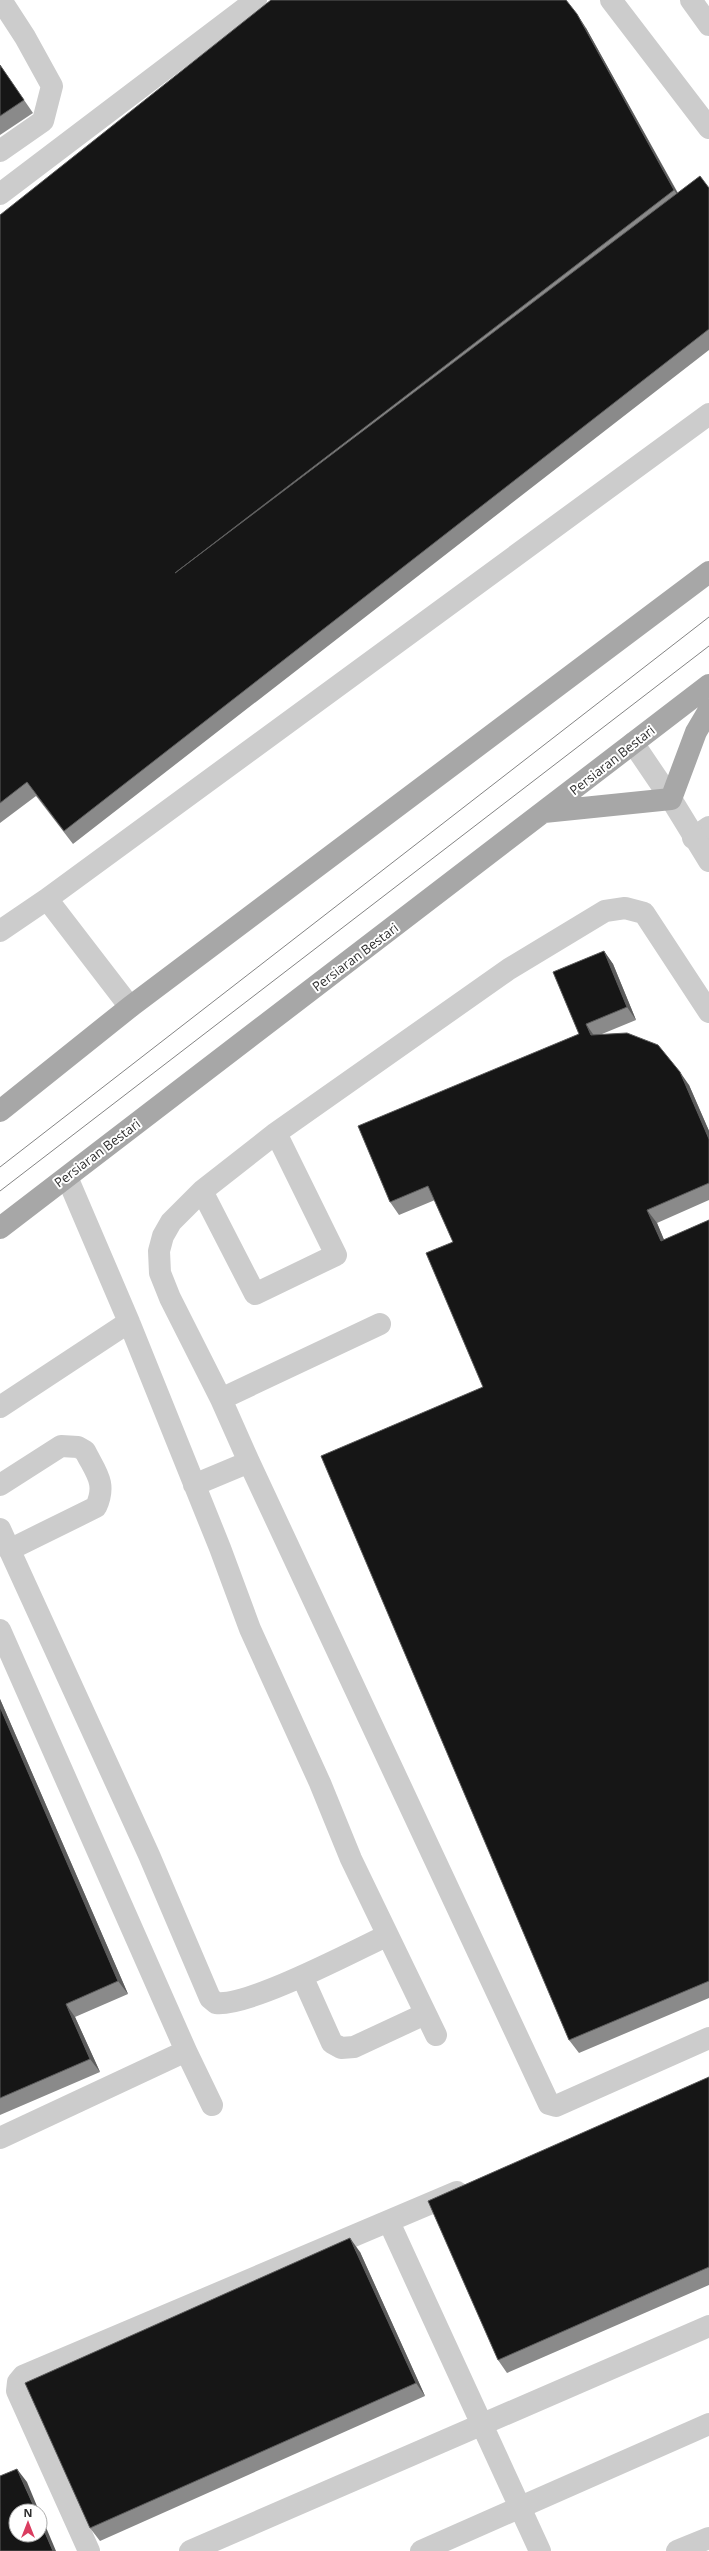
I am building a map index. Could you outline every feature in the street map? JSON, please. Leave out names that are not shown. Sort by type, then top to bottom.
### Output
[{"type":"main road","points":[[0,1111],[130,1007],[709,572]]},
{"type":"main road","name":"Persiaran Bestari","points":[[0,1228],[709,685]]},
{"type":"main road","points":[[544,812],[672,799],[696,732],[709,710]]},
{"type":"street","points":[[0,151],[43,121],[52,86],[25,37],[1,0]]},
{"type":"street","points":[[0,194],[256,0]]},
{"type":"street","points":[[611,0],[709,128]]},
{"type":"street","points":[[691,0],[709,25]]},
{"type":"street","points":[[0,931],[47,899],[709,414]]},
{"type":"street","points":[[633,743],[672,799],[701,833],[709,861]]},
{"type":"street","points":[[47,899],[130,1007]]},
{"type":"street","points":[[709,1012],[644,913],[625,908],[605,911],[509,969],[276,1133],[202,1191],[171,1222],[163,1236],[159,1251],[160,1273],[170,1298],[221,1399],[549,2104],[556,2106],[709,2038]]},
{"type":"street","points":[[202,1191],[255,1294],[336,1255],[276,1133]]},
{"type":"street","points":[[66,1177],[129,1322],[250,1629],[386,1936],[436,2035]]},
{"type":"street","points":[[0,1407],[129,1322]]},
{"type":"street","points":[[221,1399],[380,1324]]},
{"type":"street","points":[[0,1485],[53,1450],[70,1446],[85,1451],[102,1485],[102,1496],[96,1507],[9,1550]]},
{"type":"street","points":[[194,1485],[249,1462]]},
{"type":"street","points":[[0,1529],[149,1855],[210,1998],[216,2003],[235,2002],[302,1976],[386,1936]]},
{"type":"street","points":[[0,1630],[186,2051],[212,2105]]},
{"type":"street","points":[[302,1976],[332,2042],[341,2048],[354,2047],[425,2014]]},
{"type":"street","points":[[0,2138],[186,2051]]},
{"type":"street","points":[[89,2551],[17,2391],[18,2382],[24,2376],[476,2184]]},
{"type":"street","points":[[389,2222],[522,2507],[540,2551]]},
{"type":"street","points":[[190,2551],[709,2326]]},
{"type":"street","points":[[421,2551],[709,2424]]},
{"type":"street","points":[[677,2551],[709,2538]]},
{"type":"building","points":[[271,0],[566,0],[577,14],[674,190],[175,573],[700,176],[709,188],[709,329],[64,831],[27,782],[0,803],[0,215]]},
{"type":"building","points":[[0,65],[24,100],[0,116]]},
{"type":"building","points":[[604,951],[627,1007],[586,1024],[591,1035],[627,1033],[658,1045],[680,1072],[709,1139],[709,1183],[647,1210],[661,1241],[709,1220],[709,1981],[569,2040],[321,1456],[483,1387],[426,1253],[453,1242],[428,1186],[390,1202],[358,1126],[579,1034],[553,972]]},
{"type":"building","points":[[0,1707],[118,1981],[66,2004],[90,2059],[0,2098]]},
{"type":"building","points":[[709,2077],[709,2267],[498,2360],[428,2201]]},
{"type":"building","points":[[350,2238],[416,2383],[90,2528],[25,2383]]},
{"type":"building","points":[[17,2469],[32,2503],[8,2503],[8,2543],[48,2543],[48,2539],[53,2551],[0,2551],[0,2476]]},
{"type":"tram line","points":[[0,1167],[709,617]]},
{"type":"tram line","points":[[0,1191],[709,646]]}]
